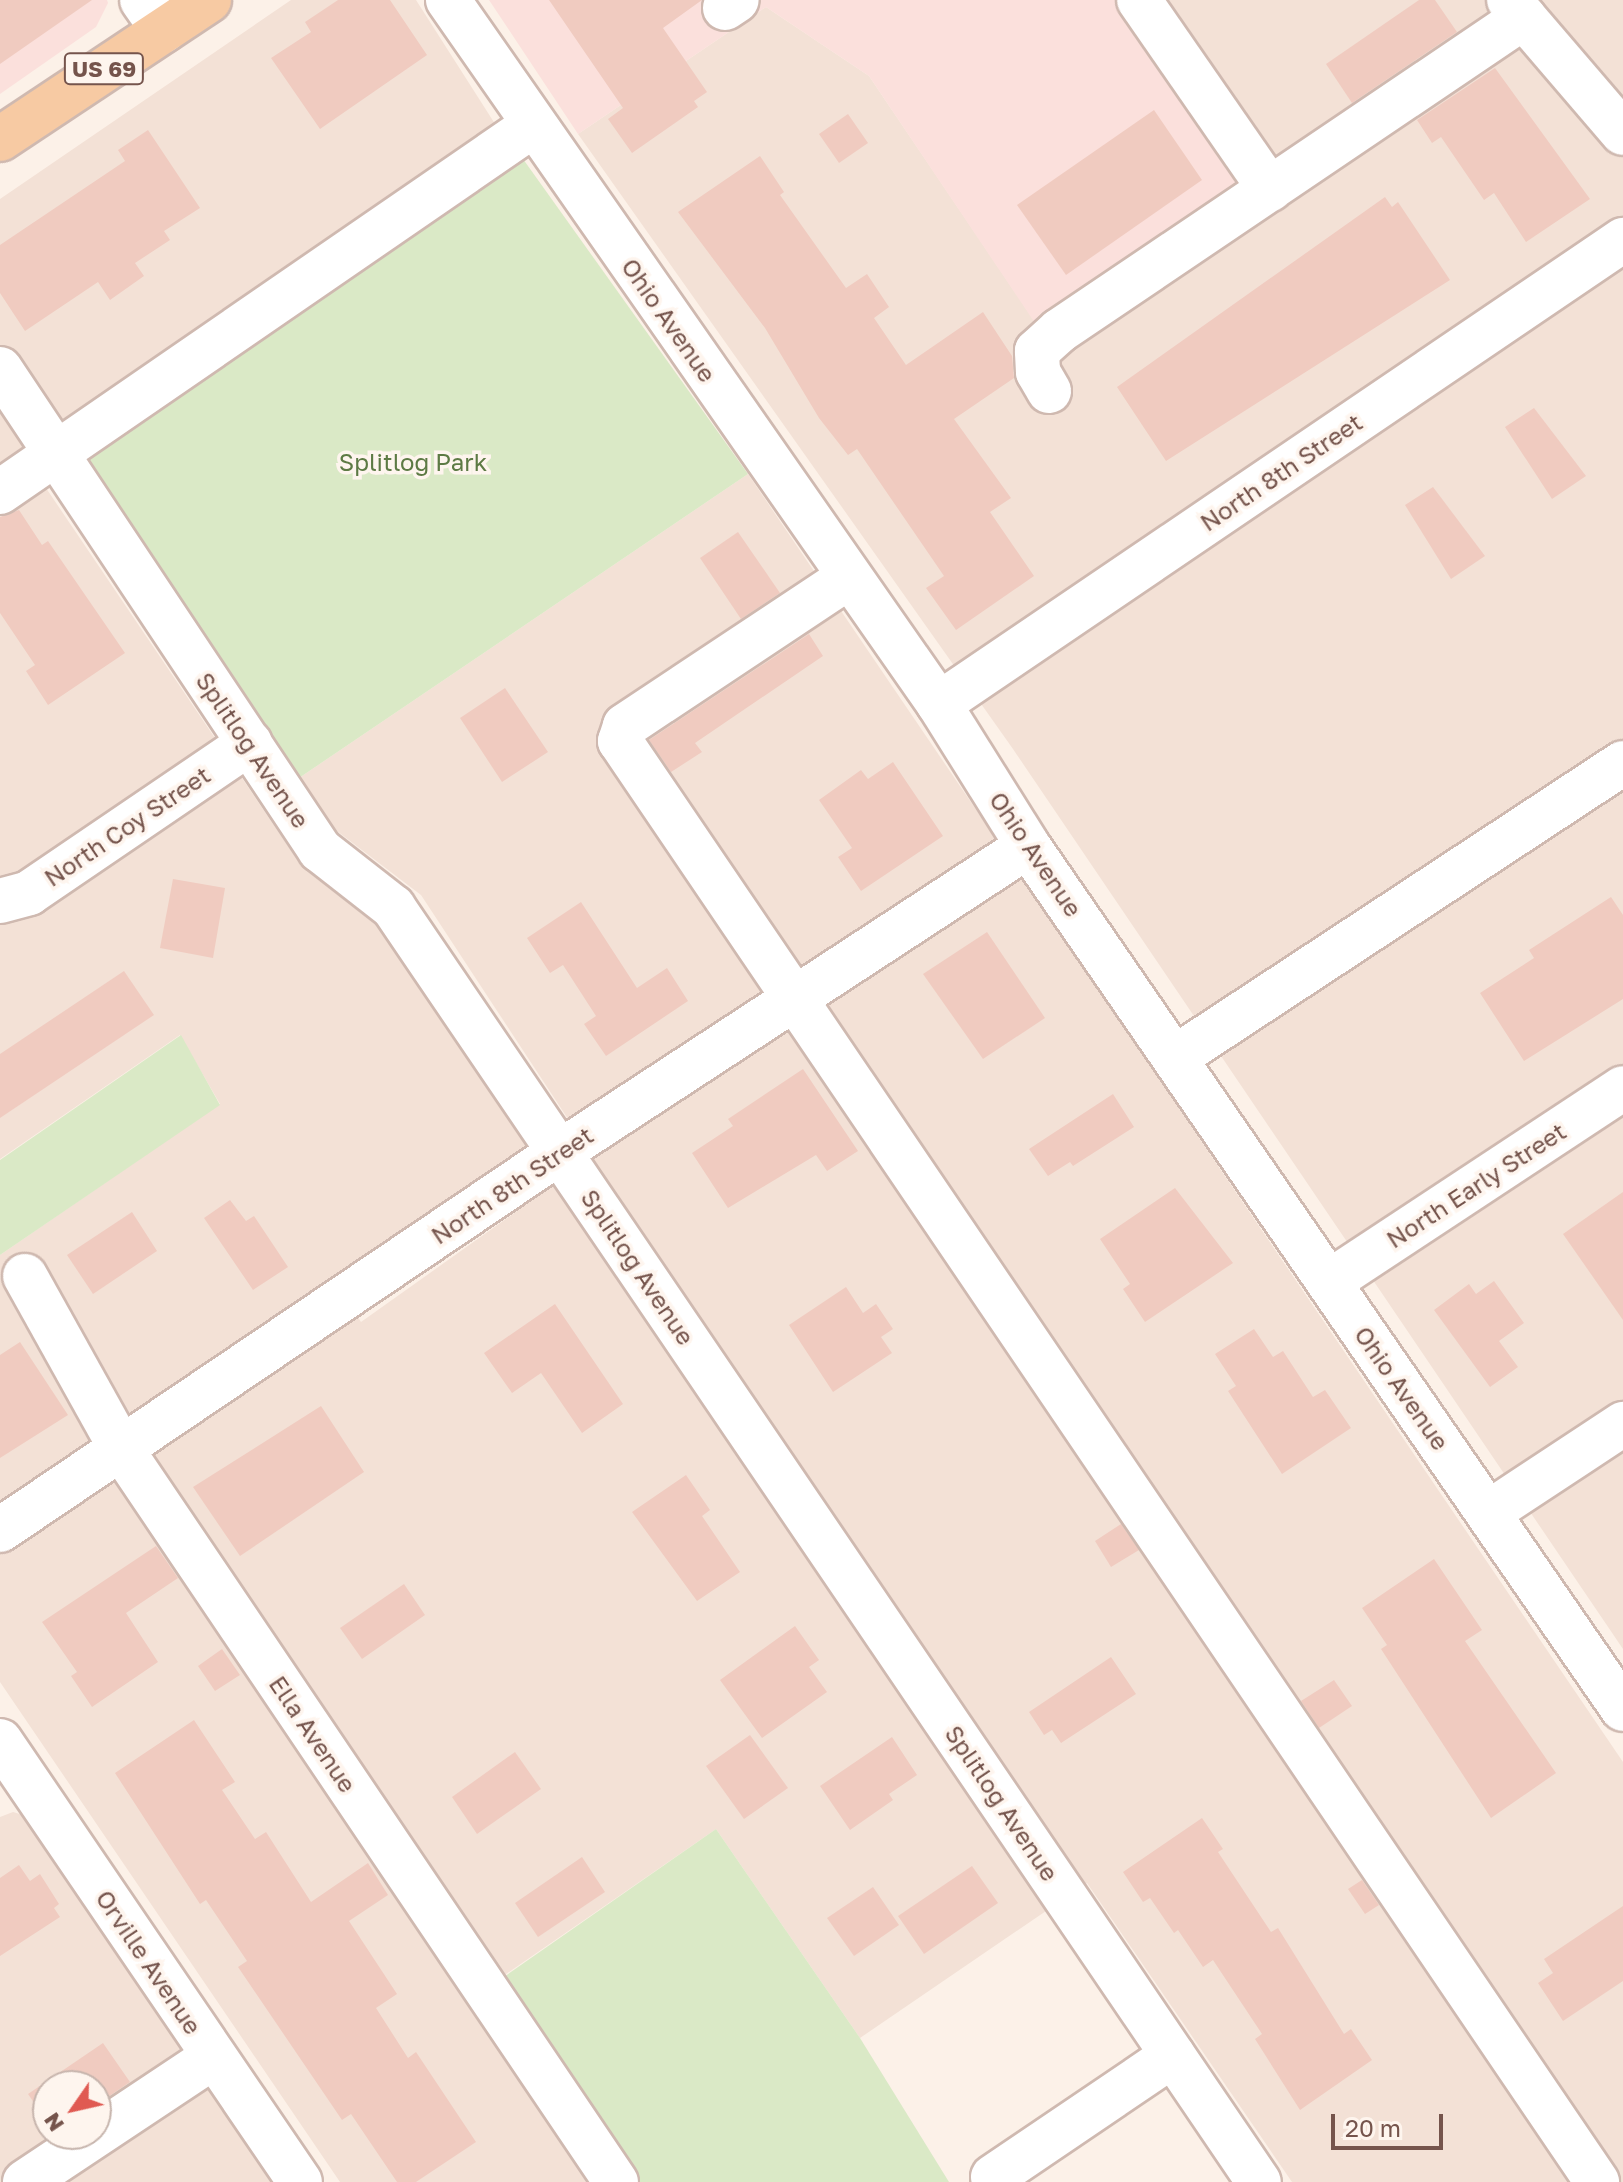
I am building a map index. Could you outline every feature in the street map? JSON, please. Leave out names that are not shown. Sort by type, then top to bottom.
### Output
[{"type":"main road","name":"US 69","points":[[0,139],[153,15],[209,0]]},
{"type":"street","name":"Ohio Avenue","points":[[448,0],[532,126],[939,704],[1028,846],[1623,1709]]},
{"type":"street","points":[[1139,0],[1270,189]]},
{"type":"street","points":[[1049,391],[1038,372],[1037,351],[1270,189],[1517,8],[1623,133]]},
{"type":"street","points":[[0,492],[532,126]]},
{"type":"street","name":"North 8th Street","points":[[939,704],[1623,240]]},
{"type":"street","name":"Splitlog Avenue","points":[[0,369],[320,850],[393,907],[1259,2182]]},
{"type":"street","points":[[849,577],[625,726],[620,741],[1597,2182]]},
{"type":"street","name":"North Coy Street","points":[[0,901],[29,893],[250,743]]},
{"type":"street","points":[[1176,1057],[1623,763]]},
{"type":"street","name":"North 8th Street","points":[[0,1530],[560,1152],[797,1001],[1028,846]]},
{"type":"street","name":"North Early Street","points":[[1329,1282],[1623,1088]]},
{"type":"street","name":"Ella Avenue","points":[[25,1276],[122,1450],[616,2182]]},
{"type":"street","points":[[1488,1513],[1623,1424]]},
{"type":"street","name":"Orville Avenue","points":[[4,1754],[300,2182]]},
{"type":"street","points":[[993,2177],[1173,2055]]},
{"type":"street","points":[[25,2182],[213,2057]]},
{"type":"shaded area","points":[[0,0],[107,0],[108,3],[96,27],[0,94]]},
{"type":"shaded area","points":[[291,0],[416,0],[497,127],[23,454],[298,861],[384,928],[528,1139],[523,1156],[335,1281],[361,1322],[593,1157],[421,895],[333,828],[299,778],[748,474],[1623,1762],[1623,2182],[1292,2182],[1087,1883],[860,2038],[716,1829],[470,1999],[594,2182],[340,2182],[0,1682],[0,1255],[220,1104],[180,1035],[0,1159],[0,199]]},
{"type":"shaded area","points":[[489,0],[1165,0],[1277,167],[1039,329],[869,76],[766,7],[578,134]]},
{"type":"shaded area","points":[[1165,0],[1623,0],[1623,1649],[1013,749],[578,134],[766,7],[869,76],[1052,347]]},
{"type":"shaded area","points":[[13,1812],[30,1817],[277,2182],[0,2182],[0,1817]]},
{"type":"green space","name":"Splitlog Park","points":[[518,152],[748,474],[299,778],[78,450]]},
{"type":"green space","points":[[181,1035],[220,1105],[0,1255],[0,1160]]},
{"type":"green space","points":[[716,1829],[860,2038],[949,2182],[632,2182],[498,1981]]},
{"type":"building","points":[[0,0],[92,0],[0,64]]},
{"type":"building","points":[[338,0],[390,0],[427,55],[320,129],[271,58],[311,32],[305,22]]},
{"type":"building","points":[[549,0],[702,0],[663,28],[707,92],[694,101],[698,107],[632,153],[608,119],[623,108]]},
{"type":"building","points":[[1419,0],[1435,0],[1457,32],[1352,103],[1326,64]]},
{"type":"building","points":[[1495,68],[1590,199],[1526,242],[1494,193],[1484,200],[1441,137],[1432,143],[1417,120]]},
{"type":"building","points":[[1154,110],[1202,180],[1066,275],[1017,205]]},
{"type":"building","points":[[848,114],[868,143],[839,163],[819,134]]},
{"type":"building","points":[[148,130],[200,208],[164,231],[170,240],[135,263],[144,276],[110,300],[98,282],[25,331],[0,293],[0,245],[125,161],[118,150]]},
{"type":"building","points":[[760,156],[784,192],[780,195],[846,288],[867,274],[889,307],[874,318],[906,365],[983,312],[1012,356],[1014,378],[954,419],[1011,498],[990,512],[1034,576],[956,630],[926,588],[944,576],[857,449],[848,455],[819,418],[765,328],[678,212]]},
{"type":"building","points":[[1385,197],[1392,207],[1398,202],[1450,280],[1166,461],[1117,387]]},
{"type":"building","points":[[1534,408],[1586,476],[1552,499],[1505,427]]},
{"type":"building","points":[[1433,487],[1485,556],[1451,579],[1405,505]]},
{"type":"building","points":[[19,510],[42,545],[48,541],[125,653],[48,705],[26,671],[35,665],[0,613],[0,517]]},
{"type":"building","points":[[738,532],[780,593],[741,619],[700,558]]},
{"type":"building","points":[[809,634],[823,656],[695,743],[702,752],[671,772],[649,740]]},
{"type":"building","points":[[505,688],[548,752],[502,782],[460,718]]},
{"type":"building","points":[[893,762],[943,836],[861,891],[838,857],[852,848],[819,800],[861,770],[868,779]]},
{"type":"building","points":[[173,879],[225,888],[213,958],[160,948]]},
{"type":"building","points":[[1611,897],[1623,915],[1623,999],[1524,1061],[1480,993],[1534,958],[1529,950]]},
{"type":"building","points":[[581,902],[637,988],[667,968],[688,1001],[606,1056],[584,1024],[596,1016],[563,965],[550,973],[527,938]]},
{"type":"building","points":[[987,932],[1045,1018],[983,1059],[923,974]]},
{"type":"building","points":[[124,971],[154,1015],[0,1118],[0,1054]]},
{"type":"building","points":[[803,1069],[858,1151],[827,1171],[816,1155],[728,1208],[692,1153],[733,1126],[728,1119]]},
{"type":"building","points":[[1113,1094],[1134,1127],[1073,1166],[1070,1162],[1048,1176],[1029,1149]]},
{"type":"building","points":[[1175,1188],[1233,1263],[1145,1322],[1123,1289],[1130,1284],[1100,1239]]},
{"type":"building","points":[[1623,1192],[1623,1320],[1563,1234]]},
{"type":"building","points":[[230,1200],[246,1221],[254,1216],[288,1267],[253,1290],[204,1218]]},
{"type":"building","points":[[132,1212],[157,1251],[93,1294],[67,1255]]},
{"type":"building","points":[[1494,1281],[1524,1323],[1499,1341],[1518,1367],[1490,1387],[1434,1310],[1469,1284],[1476,1294]]},
{"type":"building","points":[[846,1287],[863,1313],[876,1304],[893,1329],[881,1337],[892,1353],[833,1392],[789,1325]]},
{"type":"building","points":[[555,1304],[623,1404],[582,1433],[541,1373],[512,1393],[484,1353]]},
{"type":"building","points":[[1254,1329],[1273,1357],[1283,1351],[1313,1397],[1325,1390],[1351,1428],[1282,1474],[1228,1391],[1236,1386],[1215,1354]]},
{"type":"building","points":[[20,1342],[68,1415],[0,1458],[0,1355]]},
{"type":"building","points":[[321,1406],[364,1472],[240,1556],[193,1487]]},
{"type":"building","points":[[686,1475],[710,1510],[702,1516],[740,1572],[697,1601],[632,1512]]},
{"type":"building","points":[[1121,1524],[1139,1550],[1111,1567],[1095,1541]]},
{"type":"building","points":[[156,1546],[178,1578],[126,1613],[158,1662],[92,1707],[71,1676],[77,1672],[42,1622]]},
{"type":"building","points":[[1434,1559],[1482,1630],[1465,1641],[1556,1773],[1491,1818],[1381,1649],[1387,1645],[1362,1608]]},
{"type":"building","points":[[404,1584],[425,1615],[362,1659],[340,1628]]},
{"type":"building","points":[[795,1626],[819,1660],[809,1667],[827,1692],[762,1738],[720,1680]]},
{"type":"building","points":[[222,1649],[240,1675],[215,1691],[198,1666]]},
{"type":"building","points":[[1111,1657],[1136,1694],[1061,1743],[1052,1730],[1044,1735],[1029,1712]]},
{"type":"building","points":[[1334,1680],[1352,1706],[1319,1728],[1301,1701]]},
{"type":"building","points":[[194,1720],[235,1782],[222,1790],[255,1839],[266,1832],[311,1902],[368,1863],[388,1895],[349,1921],[397,1994],[376,2008],[408,2058],[416,2052],[476,2142],[416,2182],[397,2182],[351,2114],[342,2120],[238,1967],[247,1961],[206,1900],[200,1904],[115,1773]]},
{"type":"building","points":[[750,1735],[788,1788],[744,1819],[706,1766]]},
{"type":"building","points":[[892,1737],[917,1775],[889,1794],[893,1800],[850,1830],[820,1786]]},
{"type":"building","points":[[515,1752],[541,1789],[477,1834],[452,1797]]},
{"type":"building","points":[[1202,1818],[1223,1849],[1218,1852],[1271,1932],[1278,1928],[1344,2034],[1351,2029],[1372,2060],[1300,2110],[1255,2039],[1262,2034],[1213,1960],[1203,1967],[1178,1930],[1174,1933],[1150,1898],[1143,1902],[1123,1872]]},
{"type":"building","points":[[582,1857],[605,1892],[538,1937],[515,1903]]},
{"type":"building","points":[[19,1865],[30,1881],[40,1874],[59,1904],[54,1908],[60,1917],[0,1956],[0,1878]]},
{"type":"building","points":[[972,1866],[998,1903],[924,1954],[898,1916]]},
{"type":"building","points":[[1362,1880],[1379,1905],[1365,1914],[1348,1889]]},
{"type":"building","points":[[873,1887],[899,1925],[854,1956],[827,1918]]},
{"type":"building","points":[[1623,1906],[1623,1981],[1563,2021],[1538,1983],[1553,1973],[1544,1959]]},
{"type":"building","points":[[103,2043],[130,2082],[112,2094],[112,2070],[63,2070]]}]
